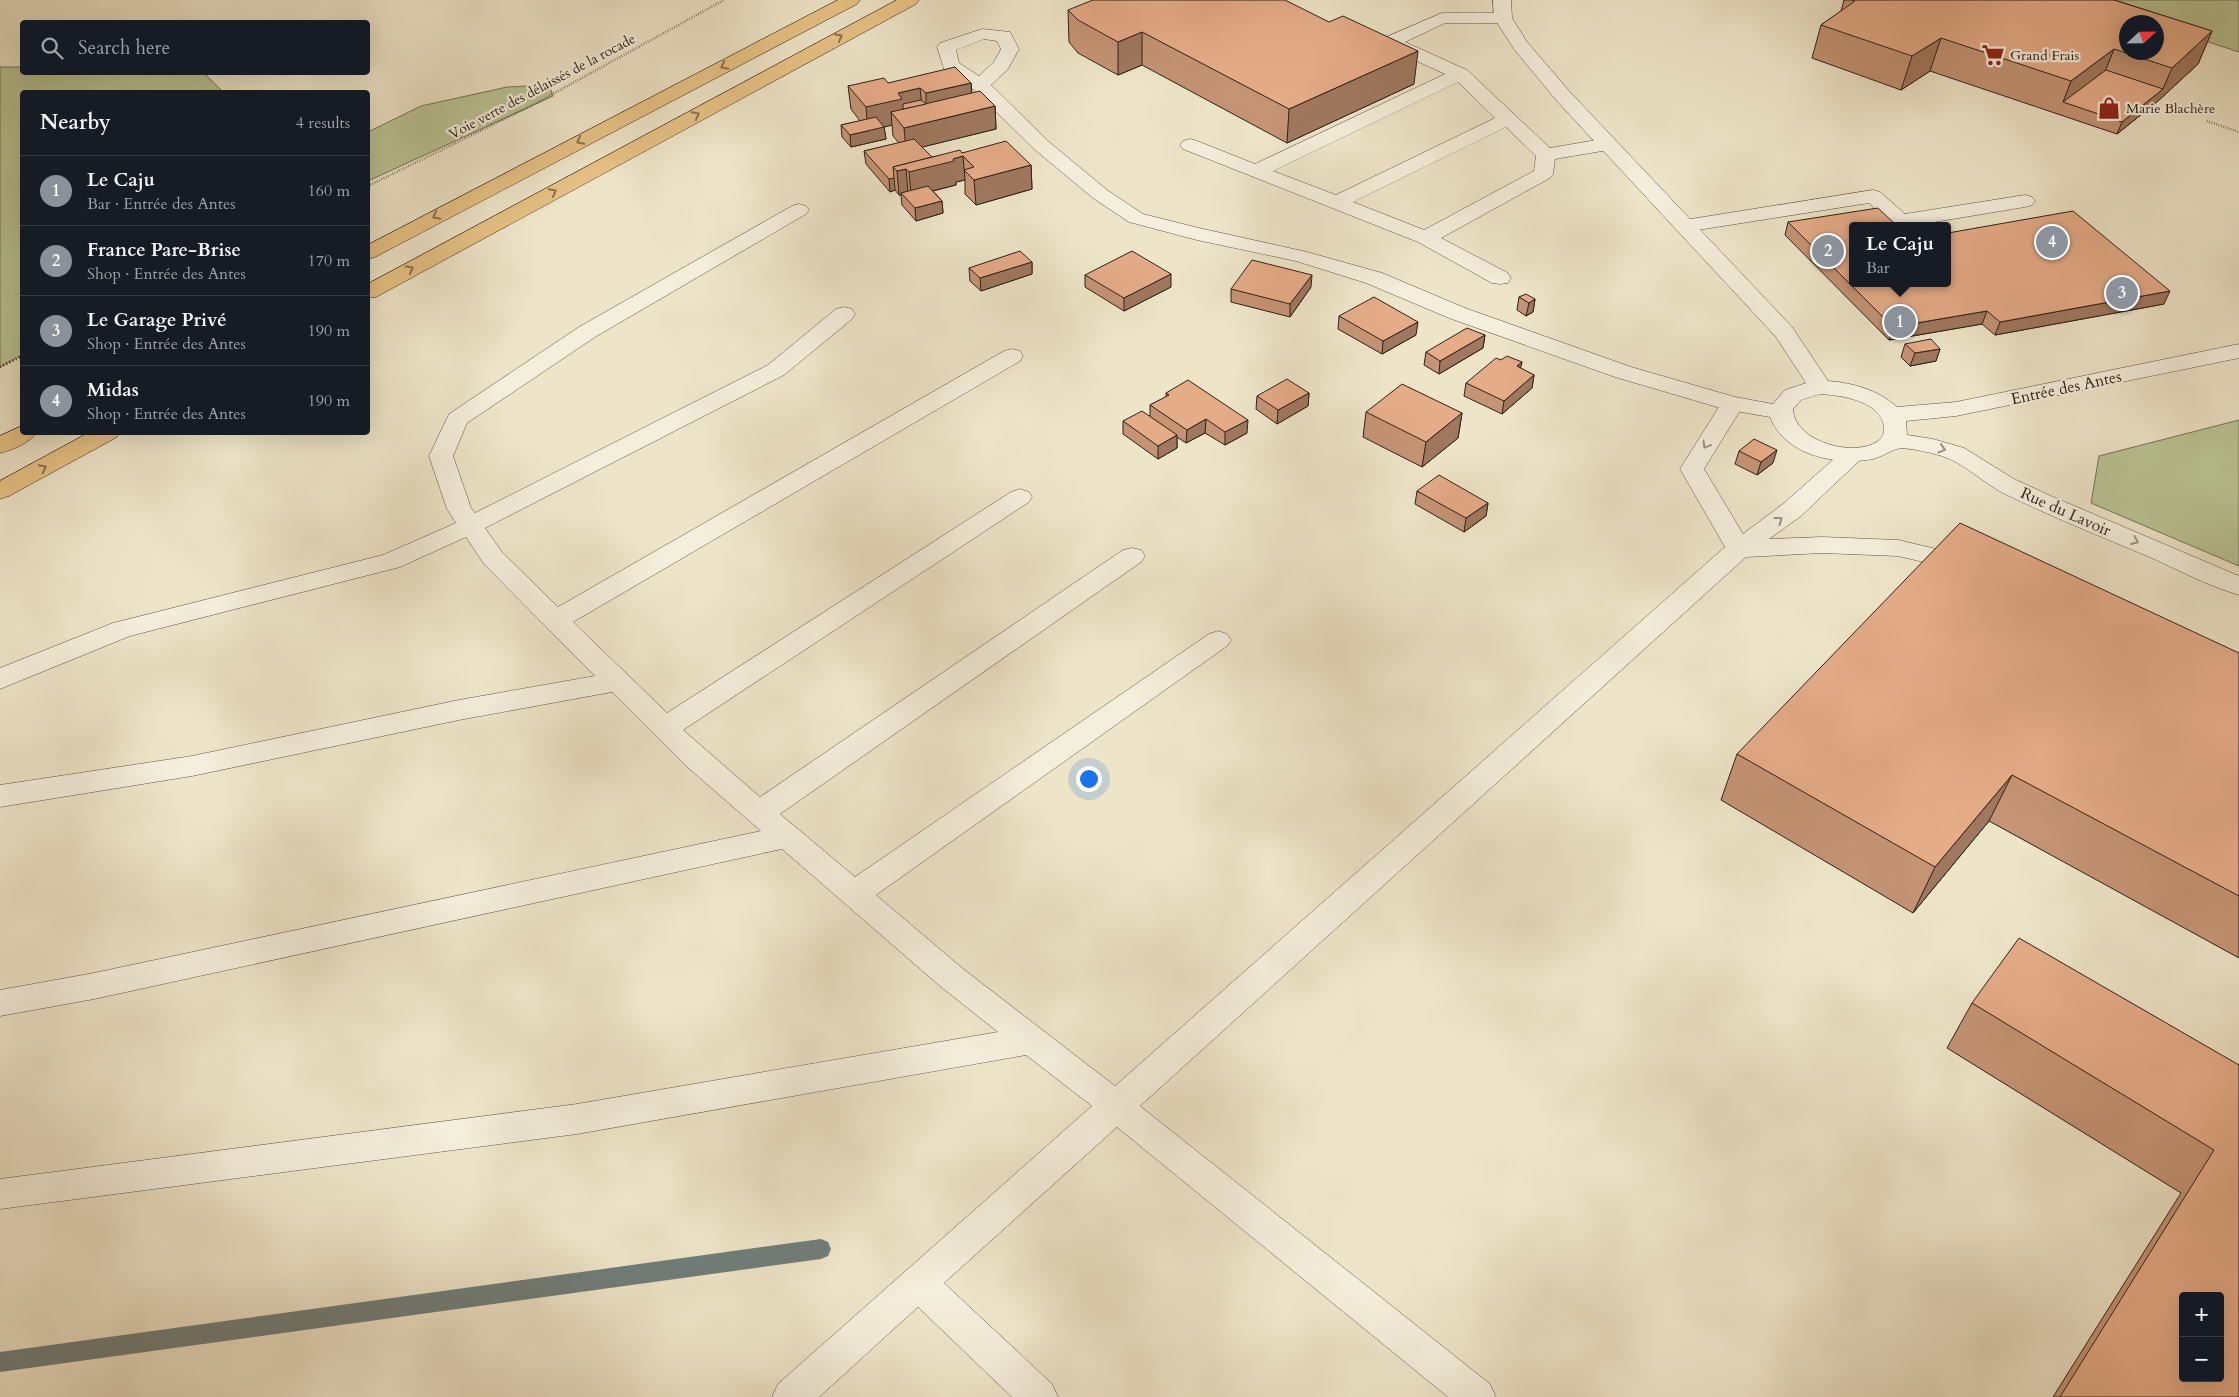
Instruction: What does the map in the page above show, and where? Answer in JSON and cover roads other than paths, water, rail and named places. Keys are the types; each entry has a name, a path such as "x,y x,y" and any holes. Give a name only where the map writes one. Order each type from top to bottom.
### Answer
{"highway":[{"path":"768,44 835,0"},
{"path":"370,252 852,0"},
{"path":"370,291 910,0"},
{"path":"878,16 929,0"},
{"path":"0,446 20,435"},
{"path":"0,491 103,435"}],"street":[{"path":"1546,154 1460,74 1390,42 1442,18 1503,9 1520,45 1563,96 1784,332 1811,370 1820,387"},
{"path":"1256,171 1460,74"},
{"path":"980,85 1040,145 1100,194 1136,218 1197,234 1300,256 1374,278 1457,312 1623,372 1732,404 1781,412"},
{"path":"1336,203 1508,119"},
{"path":"1546,154 1608,144"},
{"path":"1190,145 1425,238 1500,278"},
{"path":"1425,238 1543,174 1546,154"},
{"path":"1685,226 1873,196 1901,221 2026,201"},
{"path":"800,210 587,332 457,419 441,456 459,509 493,558 694,758 951,977 1116,1106 1477,1397"},
{"path":"0,679 122,630 391,561 470,526 776,370 844,314"},
{"name":"Entrée des Antes","path":"1892,415 1956,409 2239,352"},
{"path":"556,620 1012,356"},
{"path":"1820,387 1836,388 1869,397 1892,415 1897,432 1894,440 1885,448 1870,453 1852,455 1837,454 1808,444 1788,429 1781,412 1784,402 1794,394 1806,389 1820,387"},
{"path":"1732,404 1692,469 1740,549"},
{"name":"Rue du Lavoir","path":"1894,440 1932,446 1956,453 2005,484 2042,502 2239,586"},
{"path":"791,1397 1740,549 1792,510 1852,455"},
{"path":"665,728 1020,497"},
{"path":"1740,549 1822,545 1898,548 1966,564 1984,572"},
{"path":"759,813 1132,556"},
{"path":"854,894 1218,640"},
{"path":"0,796 192,766 459,710 618,682"},
{"path":"0,1003 94,986 787,836"},
{"path":"0,1194 578,1119 1032,1040"},
{"path":"918,1283 1040,1397"}],"waterway":[{"path":"0,1362 821,1249"}],"place":[{"name":"Grand Frais","path":"1993,55"},
{"name":"Marie Blachère","path":"2109,108"},
{"name":"Midas","path":"2052,242"},
{"name":"France Pare-Brise","path":"1828,251"},
{"name":"Le Garage Privé","path":"2122,293"},
{"name":"Le Caju","path":"1900,322"}]}
